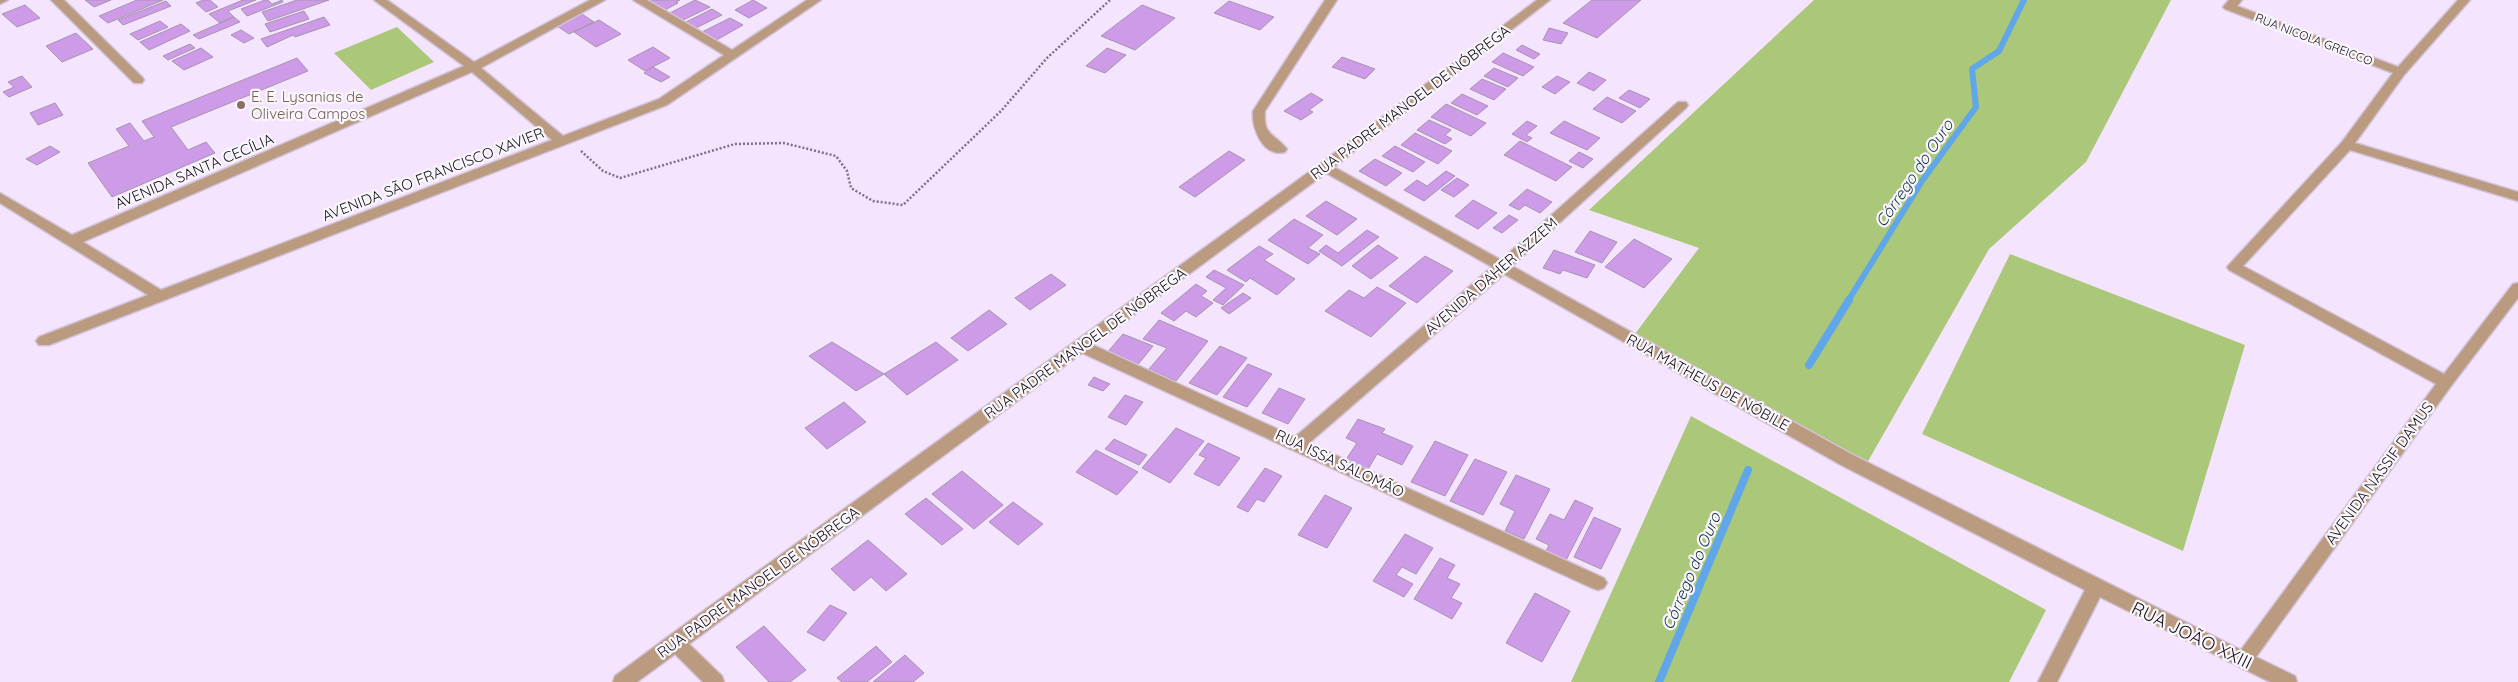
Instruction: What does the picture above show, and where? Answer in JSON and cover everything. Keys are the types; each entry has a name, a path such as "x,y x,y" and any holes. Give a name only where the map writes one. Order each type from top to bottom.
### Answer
{"street":[{"path":"57,0 138,80"},
{"path":"380,0 473,68 562,142"},
{"name":"AVENIDA SANTA CECÍLIA","path":"72,241 473,68 599,0"},
{"path":"639,0 732,55"},
{"name":"AVENIDA SÃO FRANCISCO XAVIER","path":"44,341 663,102 815,0"},
{"name":"RUA PADRE MANOEL DE NÓBREGA","path":"622,682 1325,167 1544,0"},
{"path":"2446,382 2234,267 2347,145 2400,72 2464,0"},
{"path":"1280,149 1264,139 1260,132 1258,125 1259,111 1326,1"},
{"name":"RUA NICOLA GREICCO","path":"2232,4 2400,72"},
{"name":"AVENIDA DAHER AZZEM","path":"1298,444 1502,267 1682,105"},
{"path":"2347,145 2518,197"},
{"name":"RUA MATHEUS DE NÓBILE","path":"1325,167 1847,460 2096,587"},
{"path":"0,197 160,296"},
{"name":"AVENIDA NASSIF DAMUS","path":"2243,661 2446,382 2518,288"},
{"name":"RUA ISSA SALOMÃO","path":"1082,346 1598,583"},
{"path":"2047,682 2096,587"},
{"name":"RUA JOÃO XXIII","path":"2096,587 2288,682"},
{"path":"675,642 715,682"}],"path":[{"path":"562,142 581,151 603,171 620,178 734,144 784,143 836,156 847,171 851,188 873,201 903,205 1001,111 1047,58 1110,0"}],"green space":[{"path":"1814,0 2171,0 2086,162 1989,249 1867,463 1635,334 1699,248 1589,210"},
{"path":"397,27 434,62 371,90 334,53"},
{"path":"2010,254 2245,345 2183,551 1922,434"},
{"path":"1691,416 2046,610 2009,682 1571,682"}],"building":[{"path":"85,0 111,0 94,7"},
{"path":"137,0 163,0 108,23 99,16"},
{"path":"210,0 218,7 206,12 196,3"},
{"path":"243,0 256,0 228,11 234,17 220,23 209,14"},
{"path":"265,0 272,4 282,0 283,2 247,16 241,9"},
{"path":"297,0 329,0 268,21 262,12"},
{"path":"648,0 680,0 665,10"},
{"path":"695,0 710,7 681,21 668,14"},
{"path":"753,0 767,8 749,18 735,10"},
{"path":"1592,0 1641,0 1597,38 1563,23"},
{"path":"166,1 171,6 123,25 118,20"},
{"path":"1229,1 1274,17 1260,30 1214,13"},
{"path":"25,5 40,18 17,27 2,14"},
{"path":"1142,5 1175,18 1135,50 1101,36"},
{"path":"712,9 722,15 694,29 684,23"},
{"path":"304,11 309,19 270,32 265,24"},
{"path":"582,14 594,22 569,34 557,26"},
{"path":"234,17 240,22 199,39 193,35"},
{"path":"324,17 330,25 295,37 293,35 267,47 261,39"},
{"path":"730,18 743,25 713,42 700,33"},
{"path":"599,20 621,34 596,47 574,32"},
{"path":"160,21 168,27 138,40 130,34"},
{"path":"181,24 190,31 149,50 140,42"},
{"path":"1549,28 1568,33 1561,44 1543,40"},
{"path":"241,30 254,38 244,43 231,35"},
{"path":"76,33 93,49 62,62 46,46"},
{"path":"190,44 195,48 168,60 163,56"},
{"path":"1522,45 1540,54 1534,59 1516,50"},
{"path":"653,47 670,58 645,71 628,60"},
{"path":"201,48 213,57 184,70 172,61"},
{"path":"1107,48 1126,55 1105,73 1086,66"},
{"path":"1503,53 1534,67 1523,76 1492,62"},
{"path":"1342,57 1375,69 1365,79 1332,67"},
{"path":"297,58 308,71 171,127 188,150 206,142 215,153 112,197 88,163 129,146 116,129 130,123 144,141 154,137 142,121"},
{"path":"653,67 670,77 661,82 644,73"},
{"path":"1494,68 1518,78 1508,87 1484,76"},
{"path":"1589,72 1606,80 1594,91 1577,83"},
{"path":"22,76 32,87 9,97 3,92 14,87 8,82"},
{"path":"1557,76 1570,82 1555,94 1542,87"},
{"path":"1482,79 1506,89 1494,100 1470,89"},
{"path":"1629,90 1650,99 1640,108 1619,98"},
{"path":"1311,93 1323,100 1309,110 1313,112 1301,120 1284,111"},
{"path":"1462,94 1488,106 1477,115 1451,103"},
{"path":"1607,97 1636,111 1622,123 1593,109"},
{"path":"55,103 63,115 38,125 30,113"},
{"path":"1446,104 1486,123 1471,136 1431,117"},
{"path":"1429,120 1451,130 1445,135 1452,139 1445,144 1417,130"},
{"path":"1527,121 1537,126 1526,135 1532,138 1527,142 1512,134"},
{"path":"1564,121 1600,138 1587,150 1550,133"},
{"path":"1415,133 1452,151 1438,164 1401,145"},
{"path":"1520,141 1572,167 1556,181 1504,155"},
{"path":"50,146 60,152 37,165 26,159"},
{"path":"1395,146 1425,162 1413,172 1382,156"},
{"path":"1229,151 1245,160 1195,197 1179,187"},
{"path":"1579,152 1593,159 1583,168 1569,161"},
{"path":"1375,159 1402,173 1386,186 1359,171"},
{"path":"1446,171 1455,176 1424,201 1404,190 1417,180 1427,186"},
{"path":"1457,178 1469,185 1454,197 1441,190"},
{"path":"1527,189 1552,202 1540,213 1525,205 1519,210 1509,205"},
{"path":"1473,200 1497,213 1478,229 1455,216"},
{"path":"1326,201 1357,219 1337,235 1306,216"},
{"path":"1509,215 1518,220 1502,233 1493,228"},
{"path":"1294,219 1323,235 1308,248 1320,254 1308,264 1268,240"},
{"path":"1367,230 1379,237 1342,266 1319,251 1326,245 1338,253"},
{"path":"1590,231 1617,242 1602,263 1575,252"},
{"path":"1634,239 1672,259 1644,288 1605,267"},
{"path":"1378,245 1398,258 1371,279 1352,266"},
{"path":"1259,246 1273,254 1264,260 1295,279 1277,295 1250,278 1246,282 1227,270"},
{"path":"1554,250 1595,265 1587,278 1563,270 1560,274 1543,268"},
{"path":"1425,256 1453,271 1417,303 1389,286"},
{"path":"1214,270 1244,285 1223,305 1213,300 1226,288 1206,277"},
{"path":"1051,274 1066,285 1030,310 1015,298"},
{"path":"1196,284 1207,291 1201,296 1213,303 1196,317 1186,311 1174,321 1161,313"},
{"path":"1377,287 1406,303 1371,337 1325,311 1349,290 1364,298"},
{"path":"1243,293 1251,298 1229,314 1221,308"},
{"path":"989,310 1007,324 968,351 951,338"},
{"path":"1159,320 1208,341 1176,381 1149,369 1167,348 1143,339"},
{"path":"1123,334 1153,346 1136,367 1106,354"},
{"path":"832,342 884,374 856,391 809,356"},
{"path":"936,342 958,360 907,395 884,374"},
{"path":"1220,346 1247,358 1217,395 1189,383"},
{"path":"1248,364 1272,374 1247,407 1223,397"},
{"path":"1094,377 1110,384 1103,391 1088,385"},
{"path":"1279,388 1305,399 1288,424 1262,413"},
{"path":"1125,395 1143,402 1126,425 1108,417"},
{"path":"844,402 866,422 827,449 805,428"},
{"path":"1358,419 1385,429 1382,433 1413,446 1402,465 1377,454 1367,471 1345,461 1357,443 1346,438"},
{"path":"1176,428 1204,441 1170,483 1142,468"},
{"path":"1114,439 1147,455 1139,465 1105,449"},
{"path":"1435,441 1468,455 1445,496 1411,482"},
{"path":"1208,443 1240,458 1219,486 1194,474 1206,458 1199,455"},
{"path":"1096,450 1138,472 1117,495 1076,472"},
{"path":"1475,459 1507,472 1483,515 1450,501"},
{"path":"1265,468 1282,476 1264,502 1257,499 1248,512 1237,507"},
{"path":"962,471 1003,505 974,529 932,494"},
{"path":"1516,475 1550,489 1524,539 1505,531 1515,511 1500,504"},
{"path":"1325,495 1352,508 1327,548 1298,535"},
{"path":"926,498 963,529 942,545 905,514"},
{"path":"1575,500 1593,508 1563,566 1543,557 1549,545 1536,539 1550,514 1564,520"},
{"path":"1013,502 1043,524 1018,545 989,522"},
{"path":"1594,517 1621,529 1601,569 1574,557"},
{"path":"1405,534 1433,548 1416,574 1402,567 1396,575 1413,584 1404,597 1373,581"},
{"path":"868,540 907,574 886,591 871,577 854,591 831,569"},
{"path":"1440,558 1455,565 1447,578 1460,584 1451,598 1462,603 1452,619 1414,599"},
{"path":"1535,593 1570,611 1542,662 1506,643"},
{"path":"830,605 847,613 824,641 807,632"},
{"path":"764,626 806,670 790,682 769,682 736,647"},
{"path":"876,646 892,662 867,682 842,682 837,678"},
{"path":"905,655 924,673 913,682 873,682"}],"waterway":[{"name":"Córrego do Ouro","path":"1848,301 1922,181 1976,107 1972,69 1999,51 2024,0"},
{"name":"Córrego do Ouro","path":"1809,365 1849,300"},
{"name":"Córrego do Ouro","path":"1659,682 1748,470"}],"place":[{"name":"E. E. Lysanias de Oliveira Campos","path":"241,105"}]}
